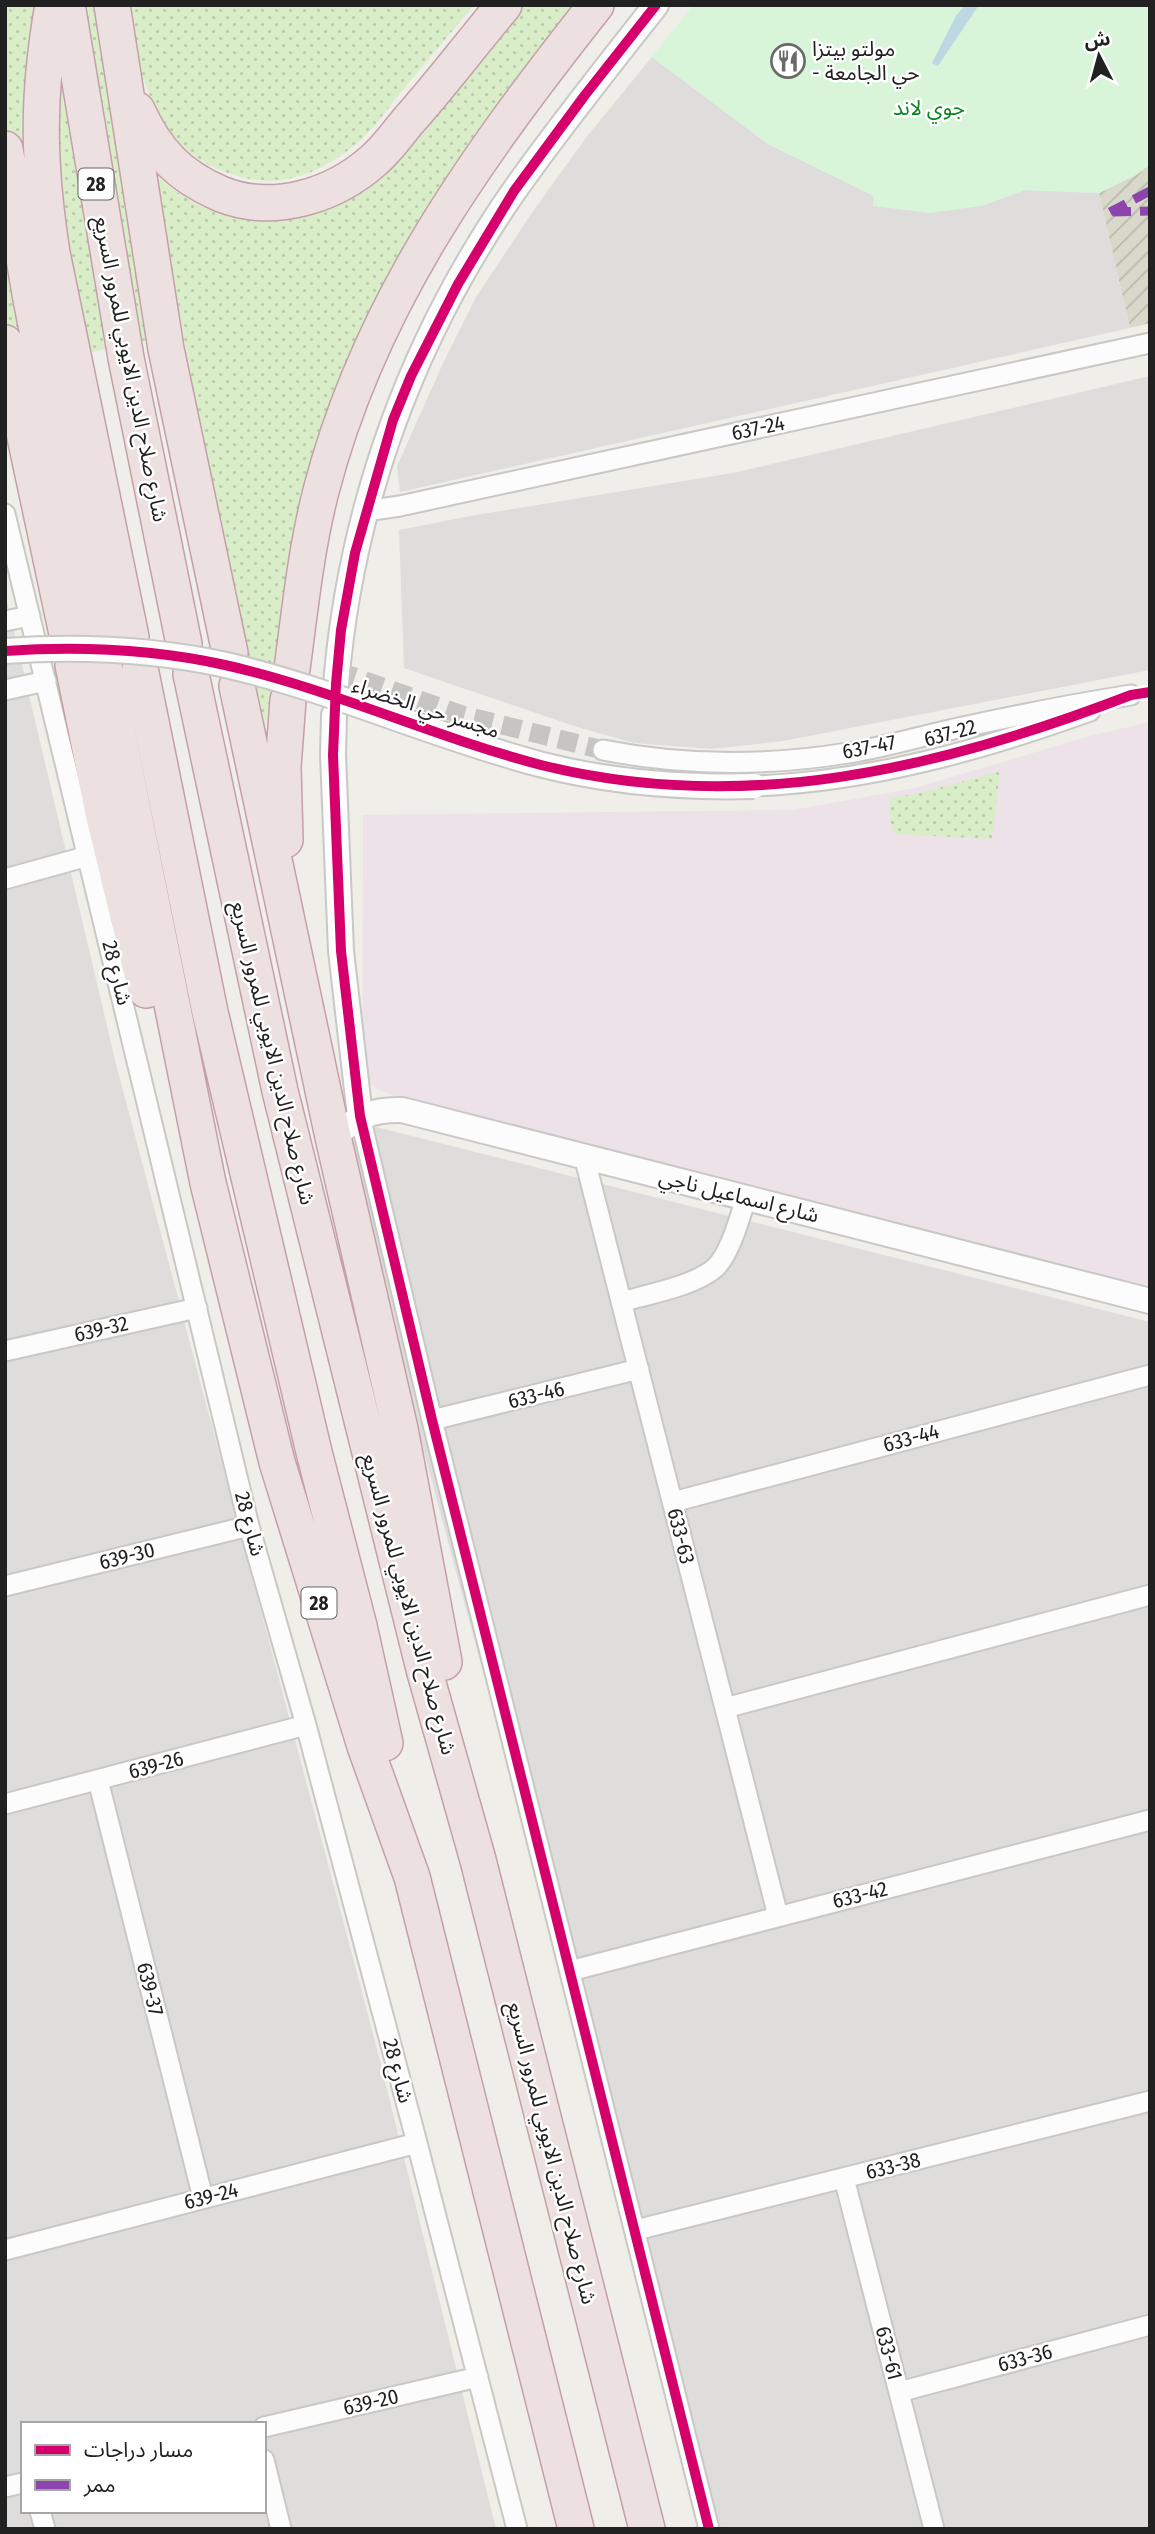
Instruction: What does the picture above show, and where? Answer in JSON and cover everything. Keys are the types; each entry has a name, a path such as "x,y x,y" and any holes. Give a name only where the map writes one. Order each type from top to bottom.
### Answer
{"highway":[{"path":"112,5 166,349 332,1137 402,1442 478,1860"},
{"path":"118,47 132,97 145,129 172,164 214,191 245,201 301,199 350,179 376,160 504,5"},
{"path":"292,948 283,767 290,685 308,556 321,492 350,402 384,319 433,229 544,70 596,5"},
{"path":"61,7 43,72 40,160 52,253 62,371"},
{"name":"شارع صلاح الدين الايوبي للمرور السريع","path":"61,7 126,358 187,659 283,1104 421,1655 478,1860 647,2529"},
{"name":"28","path":"5,149 31,299 62,371 136,653 210,1012 314,1452 359,1626 412,1877 576,2529"},
{"path":"5,343 77,656"},
{"name":"28","path":"62,371 77,656 104,817 149,1001 208,1183 277,1462 365,1746 412,1877"}],"street":[{"path":"336,684 346,593 366,511 393,420 411,376 464,274 514,191 656,5"},
{"name":"637-24","path":"366,511 400,506 1150,343"},
{"name":"شارع 28","path":"5,514 30,615 77,656 88,856 249,1526 306,1725 517,2529"},
{"path":"5,621 30,615"},
{"name":"مجسر حي الخضراء","path":"5,651 116,649 201,660 280,680 463,741 555,768 631,781 754,786"},
{"path":"5,690 77,656"},
{"name":"637-22","path":"754,786 806,783 903,766 1046,726 1140,694"},
{"name":"637-47","path":"603,750 632,756 753,763 835,754 1072,705 1140,694"},
{"path":"334,715 333,755 341,951 360,1116 432,1420 709,2529"},
{"path":"5,879 88,856"},
{"name":"شارع اسماعيل ناجي","path":"332,1137 360,1116 383,1109 402,1110 1150,1301"},
{"name":"633-63","path":"584,1156 778,1916"},
{"path":"621,1302 698,1279 716,1266 735,1233 746,1198"},
{"name":"639-32","path":"5,1351 197,1308"},
{"name":"633-46","path":"432,1420 639,1369"},
{"name":"633-44","path":"673,1502 1150,1375"},
{"name":"639-30","path":"5,1586 249,1526"},
{"path":"725,1708 1150,1594"},
{"name":"639-26","path":"5,1804 306,1725"},
{"name":"639-37","path":"98,1780 203,2199"},
{"name":"633-42","path":"570,1971 1150,1820"},
{"name":"633-38","path":"636,2230 1150,2101"},
{"name":"639-24","path":"5,2250 417,2143"},
{"name":"633-61","path":"844,2178 934,2529"},
{"name":"633-36","path":"899,2392 1150,2325"},
{"name":"639-20","path":"266,2427 478,2377"},
{"path":"266,2468 281,2529"}],"shaded area":[{"path":"652,57 768,144 874,196 873,206 981,206 1025,190 1099,193 1130,328 400,492 397,466 476,297 588,135"},
{"path":"1150,165 1150,323 1130,328 1099,193"},
{"path":"1150,376 1150,670 783,741 712,749 634,743 577,727 404,668 399,530 733,473"},
{"path":"5,593 116,1064 376,2045 496,2529 5,2529"},
{"path":"1150,722 1150,1292 407,1101 375,1088 362,1075 363,815 793,810 915,788 1090,736"},
{"path":"376,1127 1150,1322 1150,2529 712,2529 343,1149"}],"green space":[{"path":"5,5 474,5 364,137 326,165 311,172 278,180 243,178 206,163 191,153 178,141 158,112 137,60 179,333 5,371"},
{"path":"521,5 580,5 437,197 296,538 261,753 153,172 175,191 198,205 246,220 270,221 296,217 348,199"},
{"name":"جوي لاند","path":"693,5 1150,5 1150,165 1099,193 1025,190 981,206 930,213 873,206 874,196 768,144 652,57"},
{"path":"1000,771 992,839 895,834 889,818 890,798 920,793"}],"water":[{"path":"965,5 979,5 938,66 932,63 956,16"}],"tunnel":[{"path":"337,671 462,715 603,750"}],"marked path":[{"path":"1110,212 1150,191"},
{"path":"1113,212 1150,211"}],"cycle path":[{"path":"656,5 514,191 458,284 411,376 393,420 355,553 341,630 333,755 341,951 360,1116 432,1420 709,2529"},
{"path":"5,651 115,650 170,655 225,665 304,687 541,765 617,780 692,786 767,785 840,777 914,763 987,744 1131,695 1150,692"}],"place":[{"name":"مولتو بيتزا - حي الجامعة","path":"788,61"}]}
